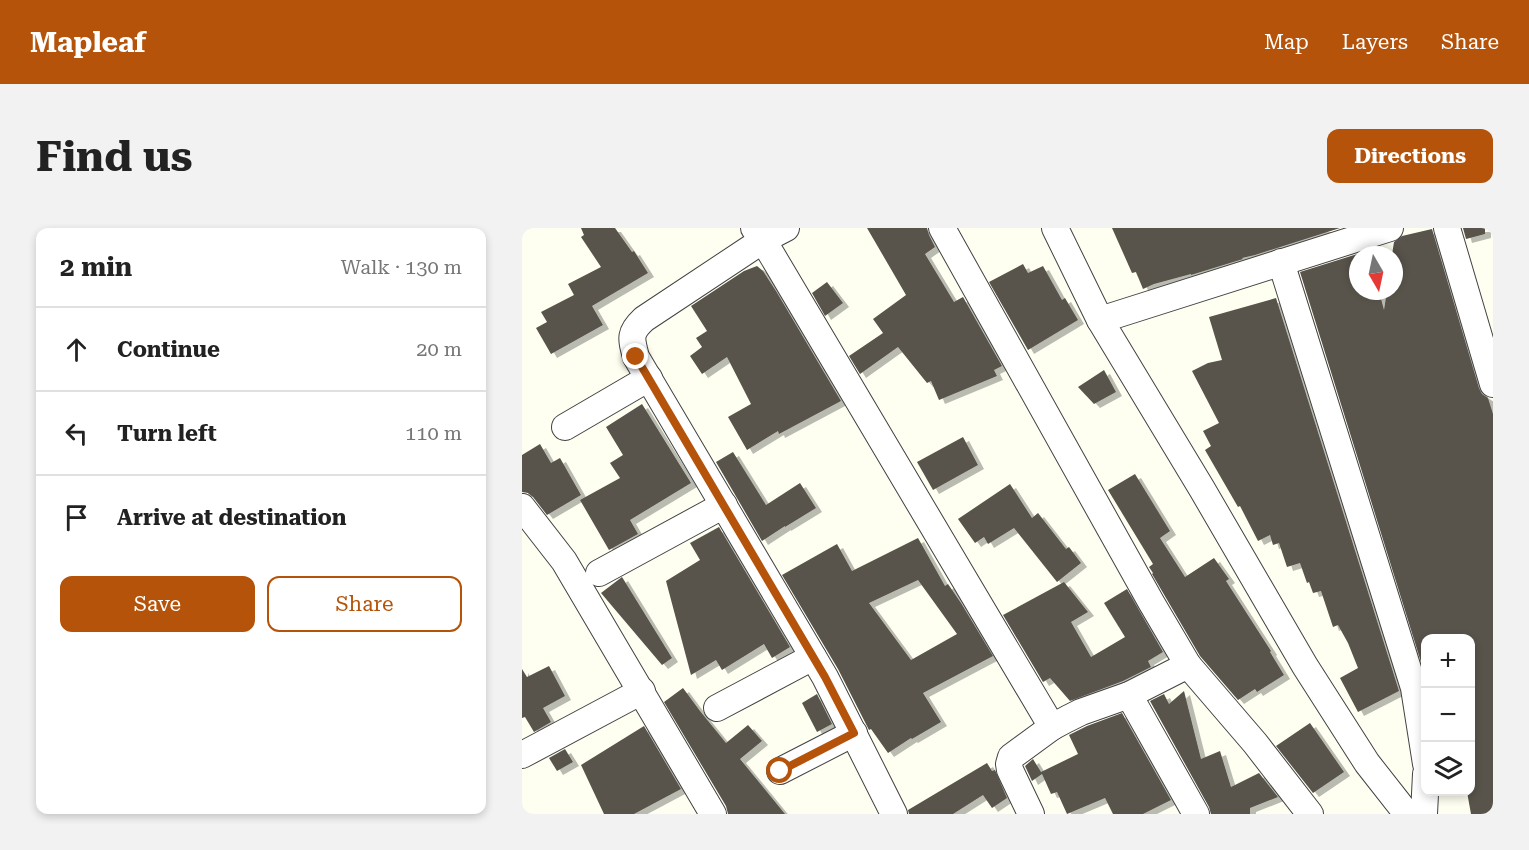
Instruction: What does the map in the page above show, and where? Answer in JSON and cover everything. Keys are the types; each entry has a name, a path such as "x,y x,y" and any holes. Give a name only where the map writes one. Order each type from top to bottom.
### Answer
{"street":[{"path":"786,228 758,234 644,319 633,332 632,342 636,357 825,677 894,814"},
{"path":"942,228 1188,665 1255,743 1310,814"},
{"path":"1055,228 1100,320 1305,666 1367,763 1407,814"},
{"path":"1100,320 1390,228"},
{"path":"1447,228 1493,384"},
{"path":"758,234 1052,727"},
{"path":"1281,262 1414,688 1422,742"},
{"path":"565,427 649,378"},
{"path":"599,573 724,505"},
{"path":"522,507 564,561 713,814"},
{"path":"717,708 813,657"},
{"path":"1031,814 1010,770 1011,757 1052,727 1081,712 1129,696 1188,665"},
{"path":"522,755 642,691"},
{"path":"1129,696 1196,814"},
{"path":"780,771 854,733"},
{"path":"1424,796 1424,814"}],"building":[{"path":"581,228 615,228 648,273 592,306 603,325 551,354 536,328 547,322 541,312 574,295 568,284 601,267 581,237 584,235"},
{"path":"867,228 927,228 935,247 925,254 954,302 963,297 1002,366 994,370 997,376 939,400 931,381 927,383 898,347 860,374 849,356 883,333 873,319 906,295"},
{"path":"1112,228 1340,228 1143,289 1136,272 1132,273"},
{"path":"1463,228 1485,228 1485,234 1466,239"},
{"path":"1432,229 1479,388 1488,398 1493,414 1493,814 1471,814 1468,796 1475,796 1475,634 1421,634 1421,662 1300,272 1349,257 1349,300 1381,300 1384,310 1386,300 1403,300 1403,246 1393,246 1394,242 1402,236"},
{"path":"1023,264 1028,273 1043,266 1062,300 1065,298 1078,320 1028,350 989,282"},
{"path":"757,266 776,291 841,401 779,434 778,431 747,450 728,417 751,404 727,357 702,374 690,356 702,347 696,338 707,331 691,306 744,271"},
{"path":"827,282 843,303 825,316 812,293"},
{"path":"1276,298 1399,691 1358,712 1340,678 1358,668 1338,625 1333,627 1321,591 1313,593 1300,563 1287,567 1279,543 1273,545 1270,535 1258,541 1240,506 1238,507 1205,450 1211,446 1203,431 1219,423 1192,371 1208,363 1222,360 1209,317"},
{"path":"1104,370 1116,392 1094,404 1078,387"},
{"path":"642,404 691,483 630,520 638,534 609,550 580,500 620,478 610,463 623,455 606,427"},
{"path":"963,437 978,465 933,490 917,462"},
{"path":"540,444 551,463 560,458 581,495 547,515 533,497 522,492 522,455"},
{"path":"733,452 766,505 800,483 816,508 762,541 716,462"},
{"path":"1135,474 1170,531 1160,538 1185,577 1214,558 1229,579 1226,581 1284,675 1257,692 1255,689 1238,700 1200,656 1152,574 1149,567 1153,564 1108,490"},
{"path":"1010,484 1032,518 1038,513 1066,549 1069,547 1081,563 1057,582 1014,528 988,544 984,537 975,543 958,519"},
{"path":"719,527 790,647 772,658 764,644 722,670 716,660 691,675 666,581 700,560 690,543"},
{"path":"918,538 945,586 948,584 993,656 923,693 941,722 888,753 871,729 869,730 838,669 782,575 837,544 852,571","holes":["918,580 957,634 911,660 869,603"]},
{"path":"622,577 672,658 662,665 601,593"},
{"path":"1064,582 1088,612 1071,622 1091,657 1125,637 1104,603 1127,589 1163,652 1148,661 1151,667 1123,681 1070,701 1050,678 1043,682 1003,615"},
{"path":"549,666 565,696 543,708 551,722 534,732 525,717 522,718 522,669 527,677"},
{"path":"683,688 726,743 748,725 762,741 740,759 785,814 728,814 726,806 664,702"},
{"path":"1184,691 1201,759 1220,751 1231,787 1259,773 1278,797 1250,808 1250,814 1211,814 1150,701 1164,694 1169,704"},
{"path":"817,694 832,724 817,732 802,703"},
{"path":"1122,713 1171,800 1143,814 1113,814 1105,798 1067,814 1057,792 1051,794 1042,774 1032,781 1025,766 1033,759 1041,772 1078,754 1069,735"},
{"path":"1310,723 1344,772 1313,793 1276,746"},
{"path":"644,726 681,789 634,814 604,814 581,765"},
{"path":"565,749 573,762 557,771 549,758"},
{"path":"987,763 992,771 995,770 1007,798 992,808 983,795 953,814 909,814 908,810"}],"route":[{"path":"636,357 825,677 854,733 780,771"}]}
